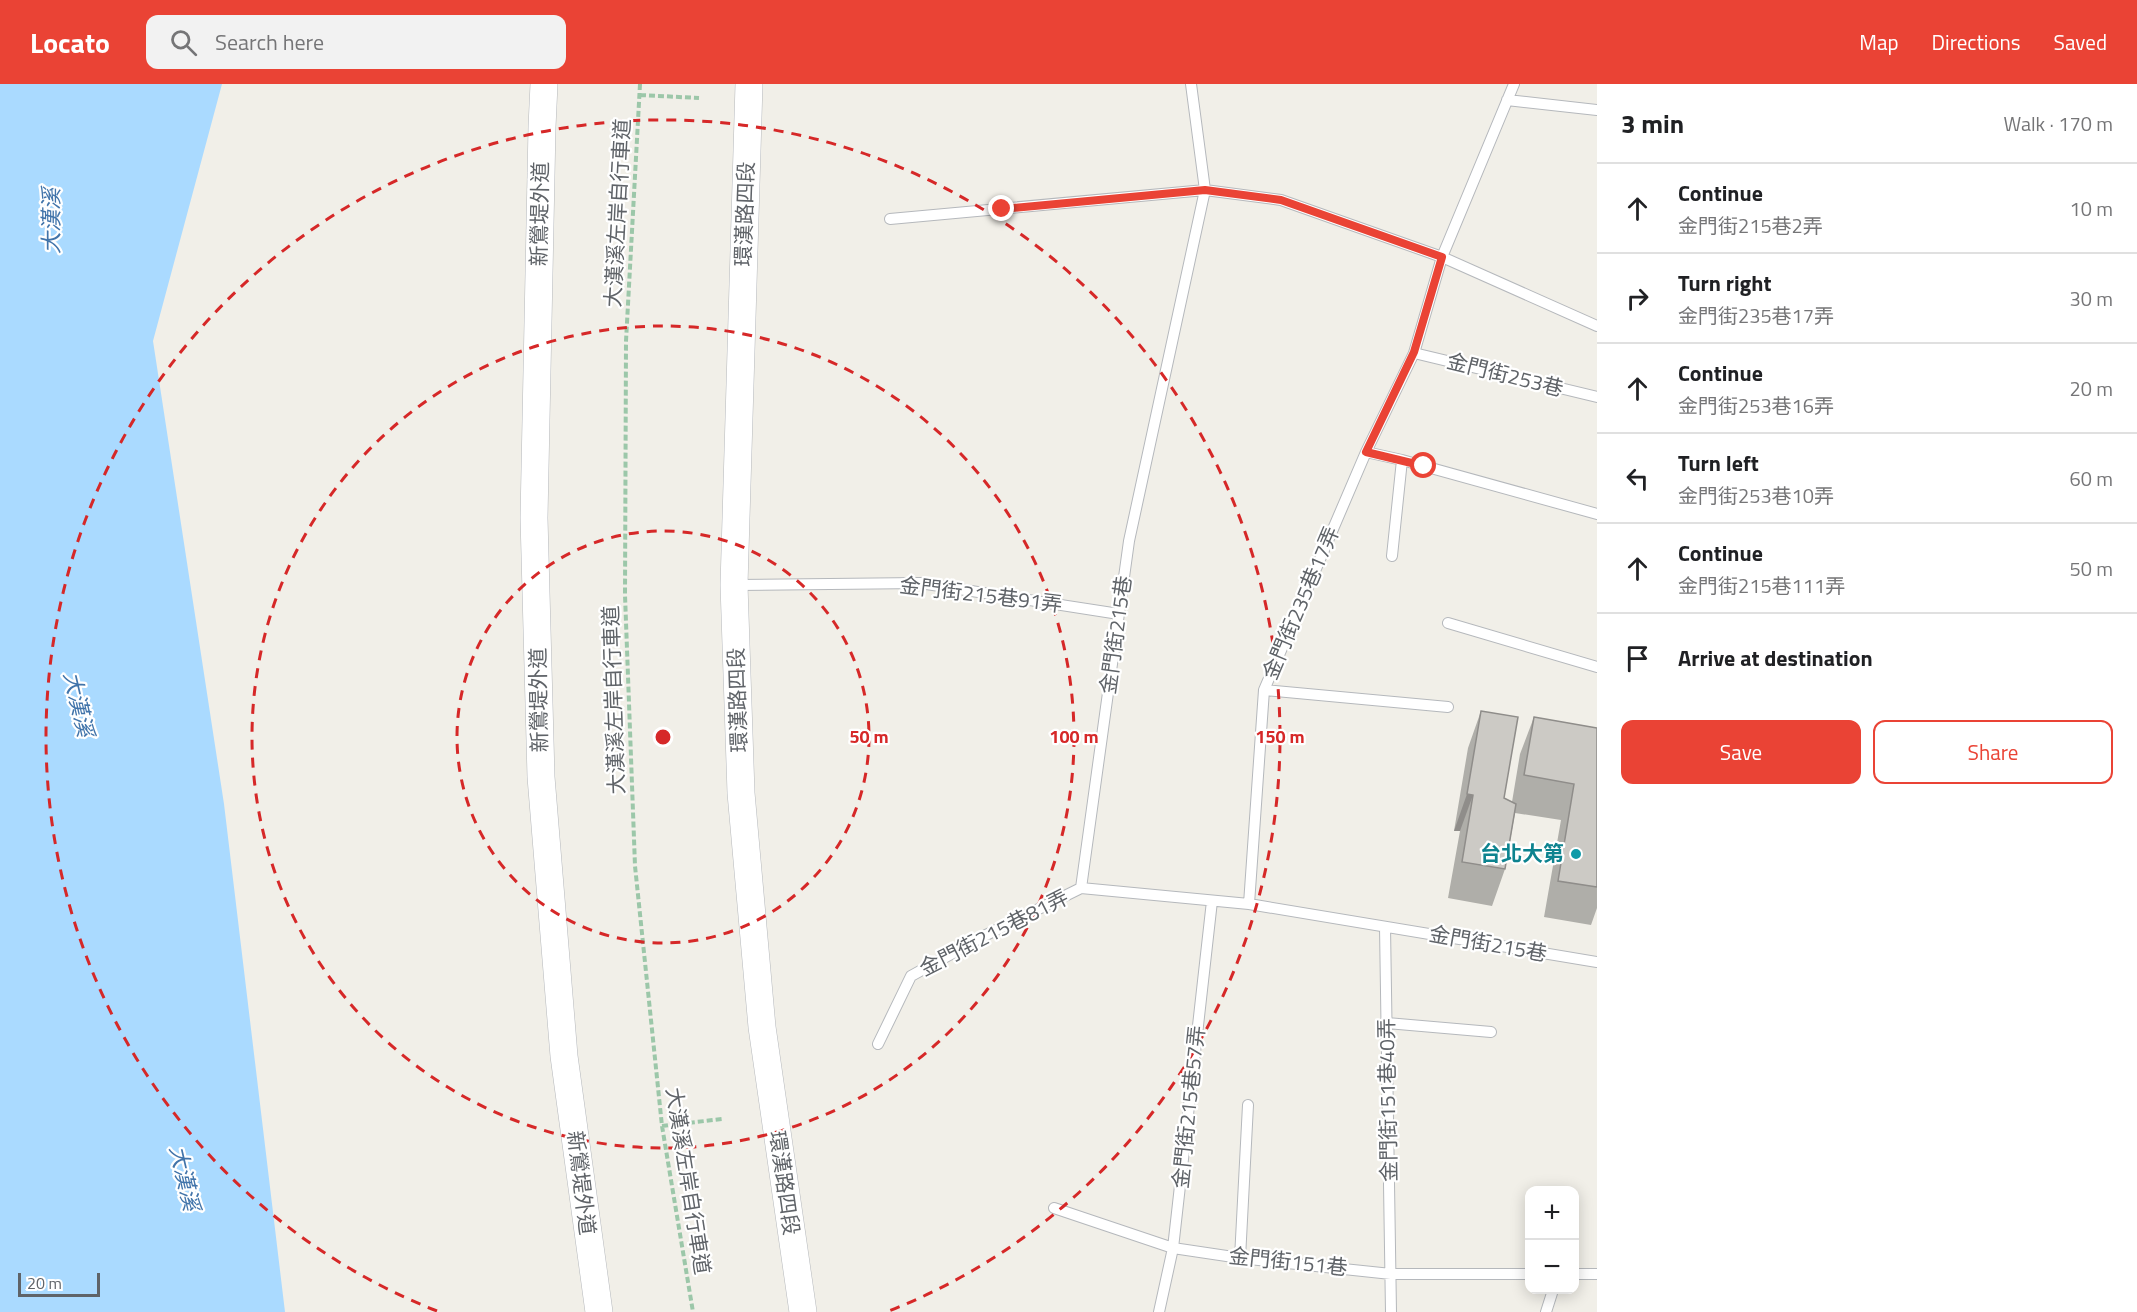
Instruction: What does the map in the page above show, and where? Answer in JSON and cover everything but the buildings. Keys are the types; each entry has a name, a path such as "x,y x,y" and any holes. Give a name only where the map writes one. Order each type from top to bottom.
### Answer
{"street":[{"name":"新鶯堤外道","path":"544,84 534,518 541,777 564,1056 599,1312"},
{"name":"環漢路四段","path":"749,84 734,585 741,794 762,1026 803,1312"}],"lane":[{"name":"金門街215巷","path":"1191,84 1205,190 1129,541 1081,888 1249,904 1597,962"},
{"name":"金門街235巷17弄","path":"1249,904 1264,690 1366,452 1414,352 1442,257 1514,84"},
{"path":"1507,100 1597,110"},
{"path":"890,219 1205,190 1281,200 1442,257 1597,326"},
{"name":"金門街253巷","path":"1414,352 1597,397"},
{"path":"1366,452 1597,514"},
{"path":"1392,556 1402,460"},
{"name":"金門街215巷91弄","path":"734,585 921,583 1119,614"},
{"path":"1448,623 1597,667"},
{"path":"1264,690 1448,707"},
{"name":"金門街215巷81弄","path":"878,1044 911,976 982,937 1081,888"},
{"name":"金門街215巷57弄","path":"1160,1312 1173,1248 1212,901"},
{"name":"金門街151巷40弄","path":"1385,927 1391,1312"},
{"path":"1387,1023 1491,1032"},
{"path":"1240,1258 1248,1106"},
{"name":"金門街151巷","path":"1054,1208 1173,1248 1240,1258 1391,1274 1525,1274"},
{"path":"1579,1274 1597,1274"},
{"path":"1546,1312 1552,1294"}],"path":[{"name":"大漢溪左岸自行車道","path":"640,84 626,341 625,595 635,866 662,1126 693,1312"},
{"path":"640,94 699,98"},
{"path":"662,1126 722,1119"}],"water":[{"name":"大漢溪","path":"0,84 222,84 153,341 224,804 285,1312 0,1312"}],"place":[{"name":"台北大第","path":"1576,854"}],"route":[{"path":"1002,209 1205,190 1281,200 1442,257 1414,352 1366,452 1424,466"}]}
